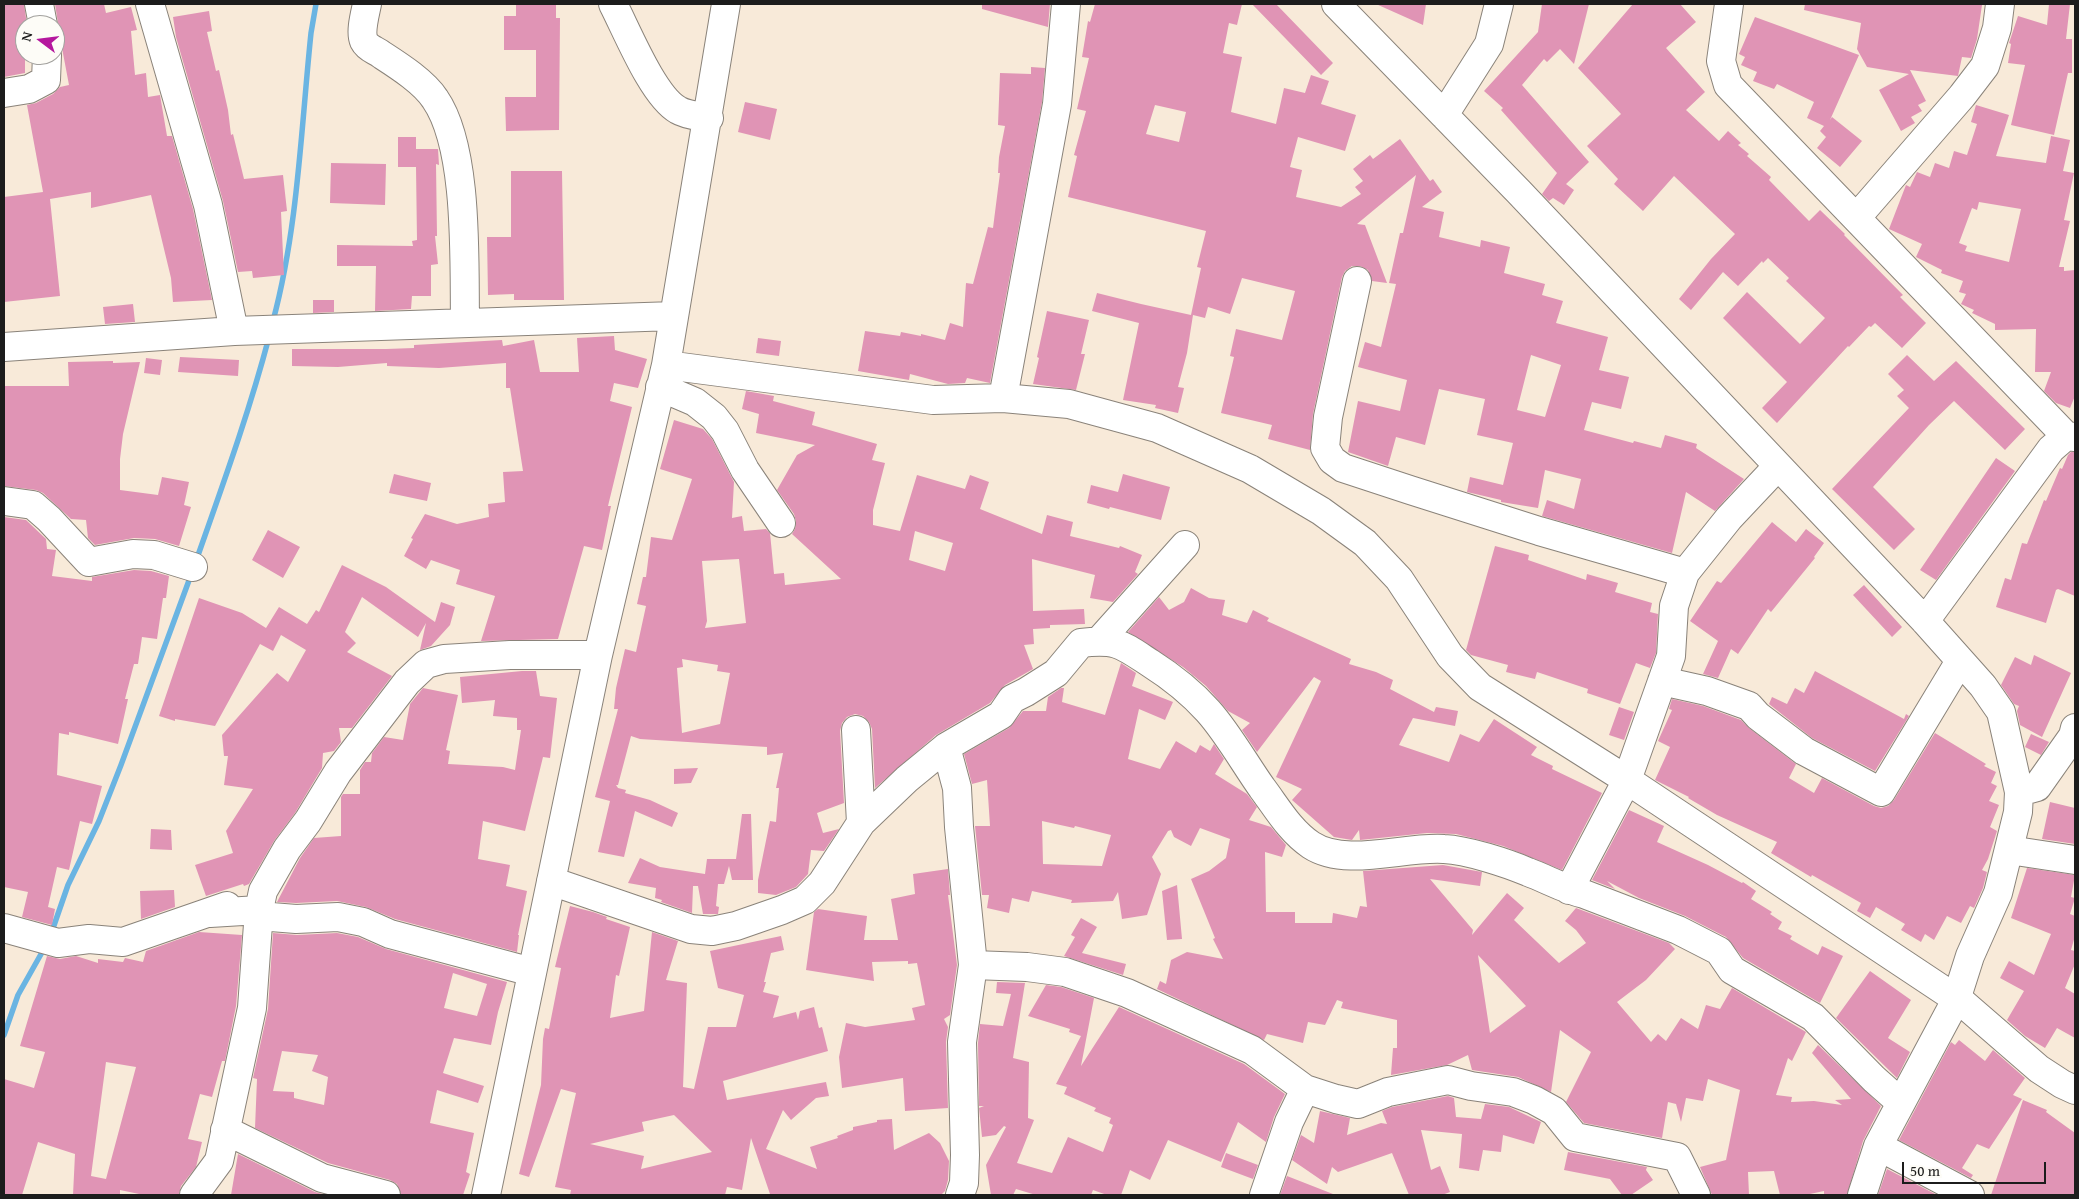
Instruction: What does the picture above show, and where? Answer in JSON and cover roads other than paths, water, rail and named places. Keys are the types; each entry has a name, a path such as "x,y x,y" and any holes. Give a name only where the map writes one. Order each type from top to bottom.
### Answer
{"street":[{"path":"150,4 208,205 260,331"},
{"path":"367,4 364,19 364,40 370,48 412,76 434,98 449,128 457,159 463,227 465,323"},
{"path":"613,4 663,97 679,111 709,118"},
{"path":"486,1195 598,655 663,376 709,118 726,4"},
{"path":"1004,398 1057,104 1066,4"},
{"path":"1336,4 1925,620 1983,686 2001,712 2019,792 2018,812 1998,893 1970,956 1956,1000 1878,1146 1862,1195"},
{"path":"1444,115 1489,44 1500,4"},
{"path":"1729,4 1721,61 1728,85 2070,437 2050,449 1925,620"},
{"path":"1857,218 1962,96 1985,66 1997,28 2000,4"},
{"path":"4,93 29,89 46,80 47,65"},
{"path":"1357,281 1328,417 1325,448 1332,460 1343,468 1539,531 1685,573"},
{"path":"4,347 260,331 674,316"},
{"path":"663,376 933,400 1004,398 1068,404 1157,428 1250,470 1321,511 1365,544 1398,580 1450,656 1480,687 1627,780 1964,1004 2039,1069 2075,1090"},
{"path":"663,376 714,417 725,431 745,470 781,523"},
{"path":"1569,890 1627,780 1671,656 1674,606 1685,573 1729,518 1778,466"},
{"path":"4,501 33,506 49,519 89,562 133,554 154,555 193,567"},
{"path":"1099,641 1184,545"},
{"path":"551,881 691,929 712,932 773,914 805,900 822,883 861,823 907,779 946,747 1001,715 1012,699 1056,673 1081,643 1099,641 1119,643 1190,691 1210,712 1292,829 1312,845 1332,854 1356,855 1420,848 1447,849 1527,871 1569,890 1678,930 1720,951 1732,970 1813,1016 1874,1079 1900,1102"},
{"path":"194,1195 219,1161 252,1008 261,900 287,849 308,821 338,772 407,682 426,664 444,659 510,655 598,655"},
{"path":"1662,681 1707,692 1749,706 1758,716 1804,751 1881,792 1960,661"},
{"path":"2019,792 2037,787 2073,736 2075,728"},
{"path":"856,730 861,823"},
{"path":"946,747 957,788 959,827 973,964 962,1042 965,1155 964,1183 960,1195"},
{"path":"2009,850 2075,860"},
{"path":"15,932 58,943 89,939 123,942 210,913 261,900"},
{"path":"261,900 272,917 296,919 338,917 363,922 390,934 532,972"},
{"path":"973,964 1027,967 1065,972 1127,993 1252,1050 1305,1088 1336,1099 1358,1104 1388,1092 1448,1080 1471,1086 1513,1092 1534,1100 1554,1111 1575,1137 1677,1157 1696,1195"},
{"path":"1264,1195 1289,1122 1305,1088"},
{"path":"225,1130 322,1178 386,1195"},
{"path":"1878,1146 1970,1195"}],"waterway":[{"path":"273,321 288,250 293,214 311,33 316,4"},
{"path":"196,561 244,422 269,337"},
{"path":"51,934 68,885 99,821 121,765 191,575"},
{"path":"4,1035 18,995 45,947"}]}
